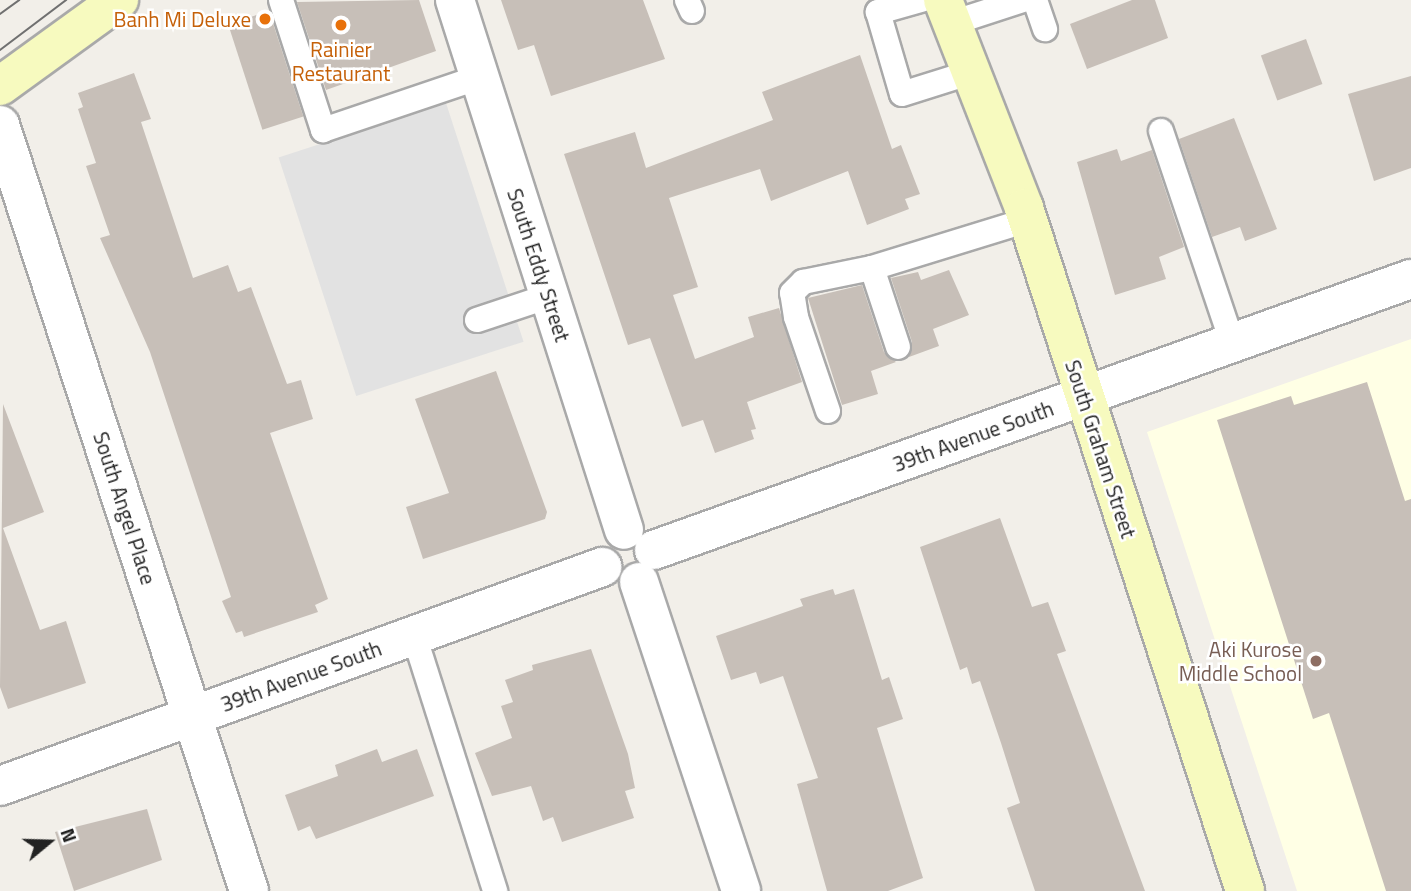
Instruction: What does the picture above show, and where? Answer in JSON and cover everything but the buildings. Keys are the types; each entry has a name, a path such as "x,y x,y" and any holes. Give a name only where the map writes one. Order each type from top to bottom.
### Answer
{"street":[{"path":"0,86 119,0"},
{"name":"South Eddy Street","path":"455,0 549,296 639,554 740,891"},
{"name":"South Graham Street","path":"941,5 972,72 1028,220 1083,397 1245,891"},
{"name":"South Angel Place","path":"0,125 248,891"},
{"name":"39th Avenue South","path":"0,786 602,567 615,582 639,554 1411,279"}],"lane":[{"path":"281,0 323,130 480,77"},
{"path":"972,72 902,94 878,12 1023,0"},
{"path":"1035,0 1045,29"},
{"path":"1161,131 1232,342"},
{"path":"828,411 792,293 803,282 872,268 1028,220"},
{"path":"872,268 898,347"},
{"path":"477,320 549,296"},
{"path":"414,635 495,891"}],"shaded area":[{"path":"446,103 524,342 356,396 279,157"},
{"name":"Aki Kurose Middle School","path":"1411,339 1411,891 1297,891 1147,432"}],"tram line":[{"path":"0,14 19,0"},
{"path":"0,50 66,0"}],"place":[{"name":"Banh Mi Deluxe","path":"265,19"},
{"name":"Rainier Restaurant","path":"341,25"},
{"name":"Aki Kurose Middle School","path":"1316,661"}]}
